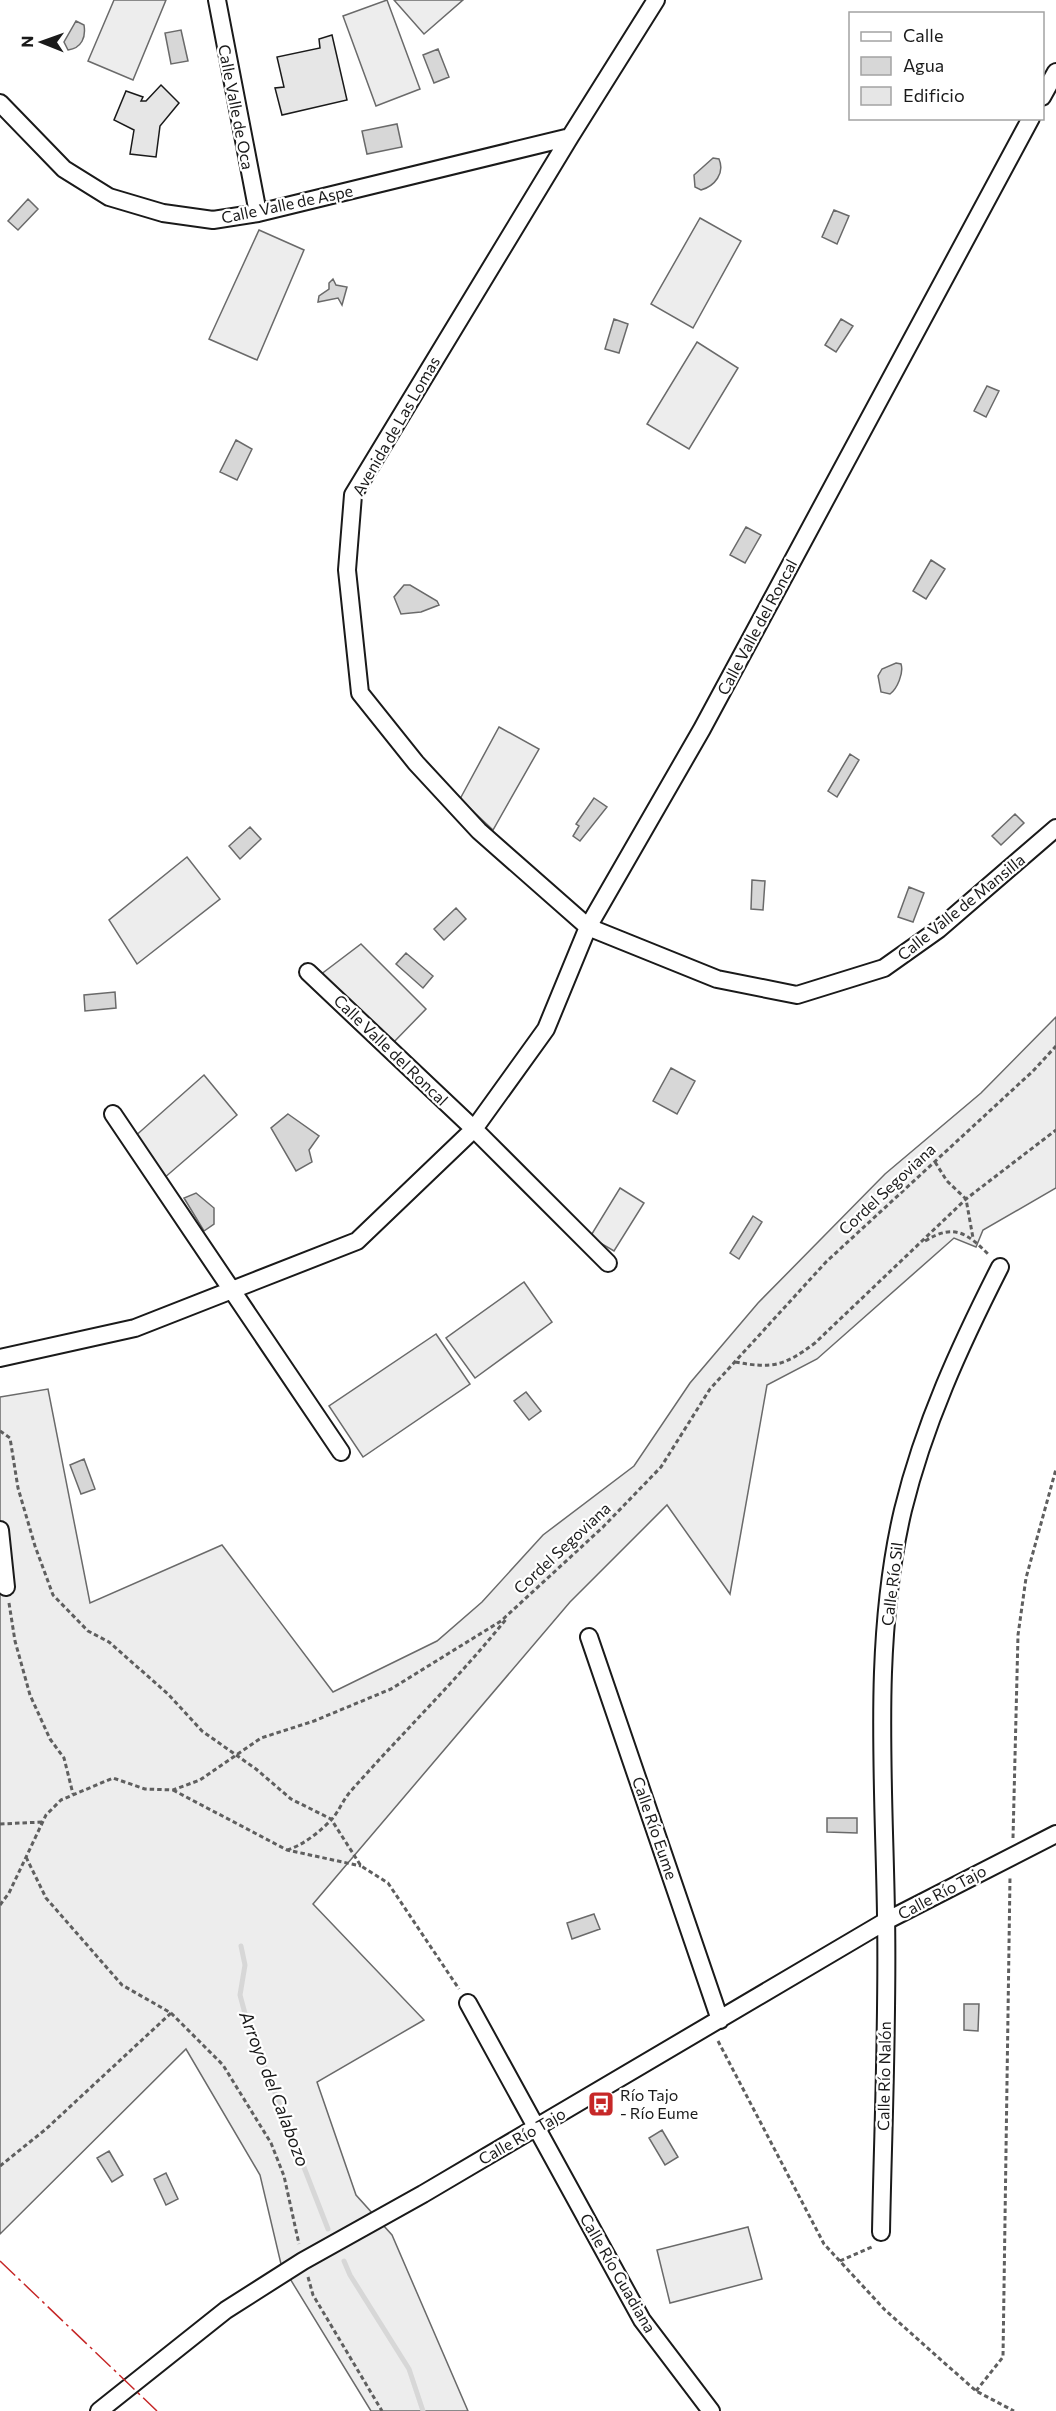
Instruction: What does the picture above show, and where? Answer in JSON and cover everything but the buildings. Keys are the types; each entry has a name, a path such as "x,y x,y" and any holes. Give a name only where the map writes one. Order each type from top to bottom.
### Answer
{"street":[{"name":"Calle Valle de Oca","path":"217,0 258,213"},
{"name":"Avenida de Las Lomas","path":"588,927 479,831 416,763 360,693 347,570 353,495 570,137 656,0"},
{"path":"1044,93 1056,72"},
{"name":"Calle Valle de Aspe","path":"0,103 64,169 109,197 163,213 213,220 258,213 570,137"},
{"name":"Calle Valle del Roncal","path":"0,1358 135,1328 233,1292 357,1241 474,1128 546,1029 588,927 702,729 1030,120"},
{"name":"Calle Valle de Mansilla","path":"588,927 717,979 797,995 884,968 939,929 1056,828"},
{"name":"Calle Valle del Roncal","path":"308,972 474,1128 608,1263"},
{"path":"113,1114 341,1452"},
{"name":"Calle Río Sil","path":"886,1921 883,1713 886,1629 893,1565 903,1512 924,1434 957,1353 1000,1267"},
{"path":"0,1530 6,1587"},
{"name":"Calle Río Eume","path":"589,1637 715,2023"},
{"name":"Calle Río Tajo","path":"99,2411 226,2310 303,2260 715,2023 886,1921 1056,1834"},
{"name":"Calle Río Nalón","path":"881,2232 886,1921"},
{"name":"Calle Río Guadiana","path":"468,2002 642,2320 711,2411"}],"path":[{"name":"Cordel Segoviana","path":"0,1905 9,1893 43,1822 61,1800 114,1778 145,1789 173,1790 200,1780 261,1737 314,1721 391,1689 501,1622 603,1527 661,1467 710,1389 826,1262 1056,1046"},
{"path":"735,1362 766,1368 791,1361 815,1343 966,1199 1056,1130"},
{"path":"935,1162 947,1181 966,1199 973,1238"},
{"path":"921,1244 938,1233 957,1231 973,1238 1000,1267"},
{"path":"0,1431 10,1438 18,1488 35,1546 53,1595 88,1631 109,1642 168,1694 202,1731 238,1755 291,1799 331,1819 361,1866"},
{"path":"976,2391 1003,2357 1010,1856 1014,1831 1018,1635 1026,1578 1056,1469"},
{"path":"6,1587 15,1641 30,1695 50,1738 64,1758 73,1794"},
{"path":"287,1850 297,1848 331,1819 347,1795 471,1663 514,1609"},
{"path":"173,1790 287,1850 361,1866 388,1883 468,2002"},
{"path":"0,1824 43,1822"},
{"path":"26,1857 46,1898 122,1985 171,2013 222,2065 271,2144 284,2176 313,2295 382,2411"},
{"path":"0,2166 46,2129 171,2013"},
{"path":"715,2023 824,2244 885,2310 976,2391 1014,2411"},
{"path":"840,2261 874,2246 881,2232"}],"shaded area":[{"path":"114,0 166,0 133,80 88,61"},
{"path":"387,0 420,89 376,106 343,16"},
{"path":"394,0 463,0 424,34"},
{"path":"700,218 741,241 693,328 651,304"},
{"path":"259,230 304,250 257,360 209,339"},
{"path":"697,342 738,368 689,449 647,424"},
{"path":"499,727 539,749 493,830 460,799"},
{"path":"187,857 220,899 137,964 109,920"},
{"path":"361,944 426,1009 391,1045 320,975"},
{"path":"1056,1017 1056,1188 983,1230 976,1247 954,1238 817,1359 767,1385 730,1594 667,1505 570,1602 313,1904 424,2020 317,2082 356,2195 392,2235 468,2411 371,2411 281,2264 260,2175 186,2049 0,2234 0,1397 48,1389 90,1603 222,1545 333,1692 437,1641 482,1602 543,1535 634,1466 690,1383 758,1303 885,1174 981,1093"},
{"path":"204,1075 237,1115 163,1179 133,1138"},
{"path":"620,1188 644,1203 614,1251 590,1237"},
{"path":"524,1282 552,1322 475,1378 446,1338"},
{"path":"436,1334 470,1384 363,1457 329,1406"},
{"path":"748,2227 762,2279 670,2303 657,2250"}],"water":[{"path":"76,21 84,25 84,38 77,47 68,50 64,42"},
{"path":"181,30 188,61 171,64 165,33"},
{"path":"438,49 449,77 434,83 423,55"},
{"path":"397,124 402,147 367,154 362,131"},
{"path":"713,158 719,159 720,174 711,185 701,190 695,187 694,175"},
{"path":"28,199 38,209 18,230 8,221"},
{"path":"834,210 849,216 837,244 822,237"},
{"path":"333,279 336,285 347,287 342,305 338,298 318,302 319,296 329,289 329,283"},
{"path":"614,319 628,324 619,353 605,349"},
{"path":"841,319 853,326 836,352 825,345"},
{"path":"987,386 999,391 986,417 974,411"},
{"path":"236,440 252,449 237,480 220,472"},
{"path":"746,527 761,535 745,563 730,555"},
{"path":"931,560 945,569 926,599 913,591"},
{"path":"404,585 410,585 437,601 439,605 421,612 401,614 394,597"},
{"path":"896,663 901,664 902,668 897,685 890,694 881,692 878,676 882,669"},
{"path":"850,754 859,760 837,797 828,791"},
{"path":"594,798 607,807 580,841 573,836 579,826 576,824"},
{"path":"1015,814 1024,823 1001,845 992,836"},
{"path":"250,827 261,839 240,859 229,846"},
{"path":"752,880 765,881 763,910 751,909"},
{"path":"909,887 924,893 913,922 898,917"},
{"path":"456,908 466,919 444,940 434,929"},
{"path":"406,953 433,976 423,988 396,964"},
{"path":"115,992 116,1008 85,1011 84,995"},
{"path":"671,1068 695,1081 677,1114 653,1101"},
{"path":"288,1114 319,1136 309,1150 312,1162 296,1171 271,1128"},
{"path":"196,1193 214,1208 214,1224 204,1231 184,1198"},
{"path":"753,1216 762,1222 739,1259 730,1253"},
{"path":"526,1392 541,1411 529,1420 514,1401"},
{"path":"84,1459 95,1489 81,1494 70,1465"},
{"path":"827,1818 857,1818 857,1833 827,1832"},
{"path":"594,1914 600,1929 572,1939 567,1923"},
{"path":"964,2004 979,2004 978,2031 964,2030"},
{"path":"662,2130 678,2157 665,2165 649,2138"},
{"path":"109,2151 123,2175 112,2182 97,2158"},
{"path":"166,2173 178,2199 166,2205 154,2179"}],"waterway":[{"name":"Arroyo del Calabozo","path":"241,1946 245,1965 240,1995 247,2021 328,2229"},
{"name":"Arroyo del Calabozo","path":"344,2261 350,2275 409,2369 423,2411"}],"power":[{"path":"0,2261 157,2411"}],"place":[{"name":"Río Tajo - Río Eume","path":"601,2104"}]}
